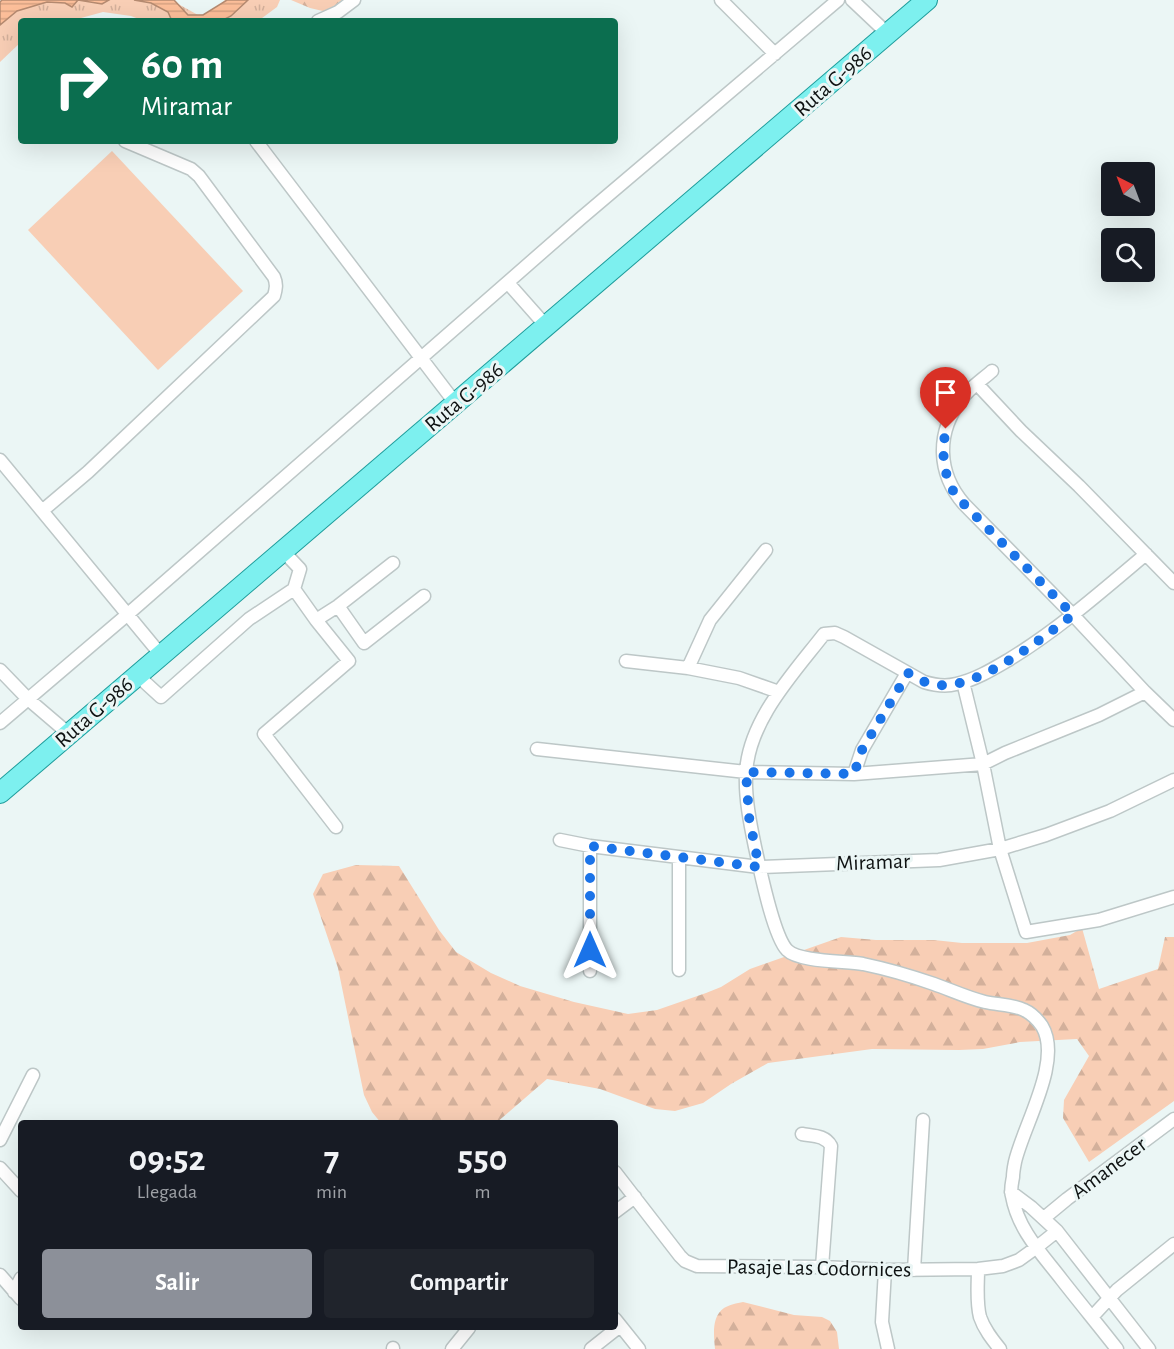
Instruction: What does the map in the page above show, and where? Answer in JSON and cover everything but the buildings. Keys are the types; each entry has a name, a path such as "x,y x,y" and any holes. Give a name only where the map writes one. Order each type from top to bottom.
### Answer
{"main road":[{"name":"Ruta G-986","path":"0,793 927,0"}],"street":[{"path":"325,18 338,12 354,0"},
{"path":"722,0 775,54"},
{"path":"0,723 508,282 838,0"},
{"path":"852,0 888,34"},
{"path":"42,511 88,472 274,296 276,291 274,277 200,176 191,169 132,144"},
{"path":"258,144 456,404"},
{"path":"508,282 547,327"},
{"path":"992,371 960,400 950,418 942,456 950,486 964,504 1174,720"},
{"path":"977,384 1174,583"},
{"path":"0,460 161,654"},
{"path":"688,668 710,620 766,550"},
{"path":"137,675 161,697 249,619 294,590 300,570 283,551"},
{"path":"1117,1349 1024,1229 1018,1218 1011,1192 1015,1162 1041,1090 1047,1063 1048,1046 1044,1030 1030,1013 1016,1006 985,1002 897,973 855,963 803,958 792,954 782,943 774,922 759,867 749,817 746,772 754,736 779,692 824,634 835,633 844,637 931,684 946,686 963,682 1002,664 1031,645 1073,615 1146,554"},
{"path":"316,620 338,606 393,563"},
{"path":"294,590 349,661 264,734 336,827"},
{"path":"338,606 364,643 424,596"},
{"path":"626,661 688,668 739,678 779,692"},
{"path":"0,669 28,699 69,734"},
{"path":"854,774 862,750 908,673"},
{"path":"963,682 1000,849 1026,932 1099,920 1174,897"},
{"path":"537,749 746,772 854,774 983,764 1098,715 1145,692"},
{"name":"Miramar","path":"560,840 590,846 759,867 939,860 1000,849 1046,835 1110,811 1174,780"},
{"path":"590,846 590,970"},
{"path":"679,858 679,970"},
{"path":"0,1140 33,1075"},
{"name":"Amanecer","path":"1044,1218 1174,1119"},
{"path":"914,1270 923,1120"},
{"path":"802,1134 824,1137 831,1146 822,1267"},
{"path":"0,1168 18,1188"},
{"name":"Pasaje Las Codornices","path":"618,1176 680,1256 691,1264 704,1267 822,1267 885,1270 995,1268 1010,1264 1026,1255 1057,1231"},
{"path":"1011,1192 1057,1231 1149,1349"},
{"path":"618,1210 635,1197"},
{"path":"1092,1317 1108,1298 1174,1244"},
{"path":"978,1269 980,1317 1000,1349"},
{"path":"885,1270 882,1322 888,1349"},
{"path":"0,1275 17,1296"},
{"path":"618,1322 639,1349"},
{"path":"452,1349 467,1330"},
{"path":"591,1349 610,1330"}],"green space":[{"path":"35,0 171,0 198,15 212,13 225,0 280,0 277,7 262,18 136,18 103,12 81,18 18,18 18,45 0,62 0,21"},
{"path":"291,0 342,0 327,12"},
{"path":"112,151 243,291 158,370 28,230"},
{"path":"356,865 399,866 439,930 456,952 491,973 520,986 574,1002 628,1014 657,1010 706,993 721,987 750,969 841,937 962,943 1027,943 1070,935 1082,928 1099,989 1158,969 1165,937 1174,937 1174,1101 1089,1162 1063,1118 1064,1100 1089,1056 1077,1039 1020,1042 983,1049 872,1049 768,1063 703,1103 675,1111 655,1109 600,1089 547,1079 499,1120 379,1120 364,1095 338,968 313,894 323,874"},
{"path":"743,1302 794,1315 822,1317 830,1321 837,1332 839,1349 715,1349 714,1327 717,1316 724,1308"}],"shaded area":[{"path":"2,0 78,0 72,7 65,3 47,2 17,11 0,25 0,2"},
{"path":"78,0 109,0 102,4"},
{"path":"134,0 174,0 188,15 203,15 227,0 248,0 227,18 171,18 168,12 151,3"}],"route":[{"path":"590,950 590,846 759,867 749,817 746,772 854,774 862,750 908,673 924,682 946,686 975,678 1002,664 1073,615 956,496 943,464 946,429"}]}
